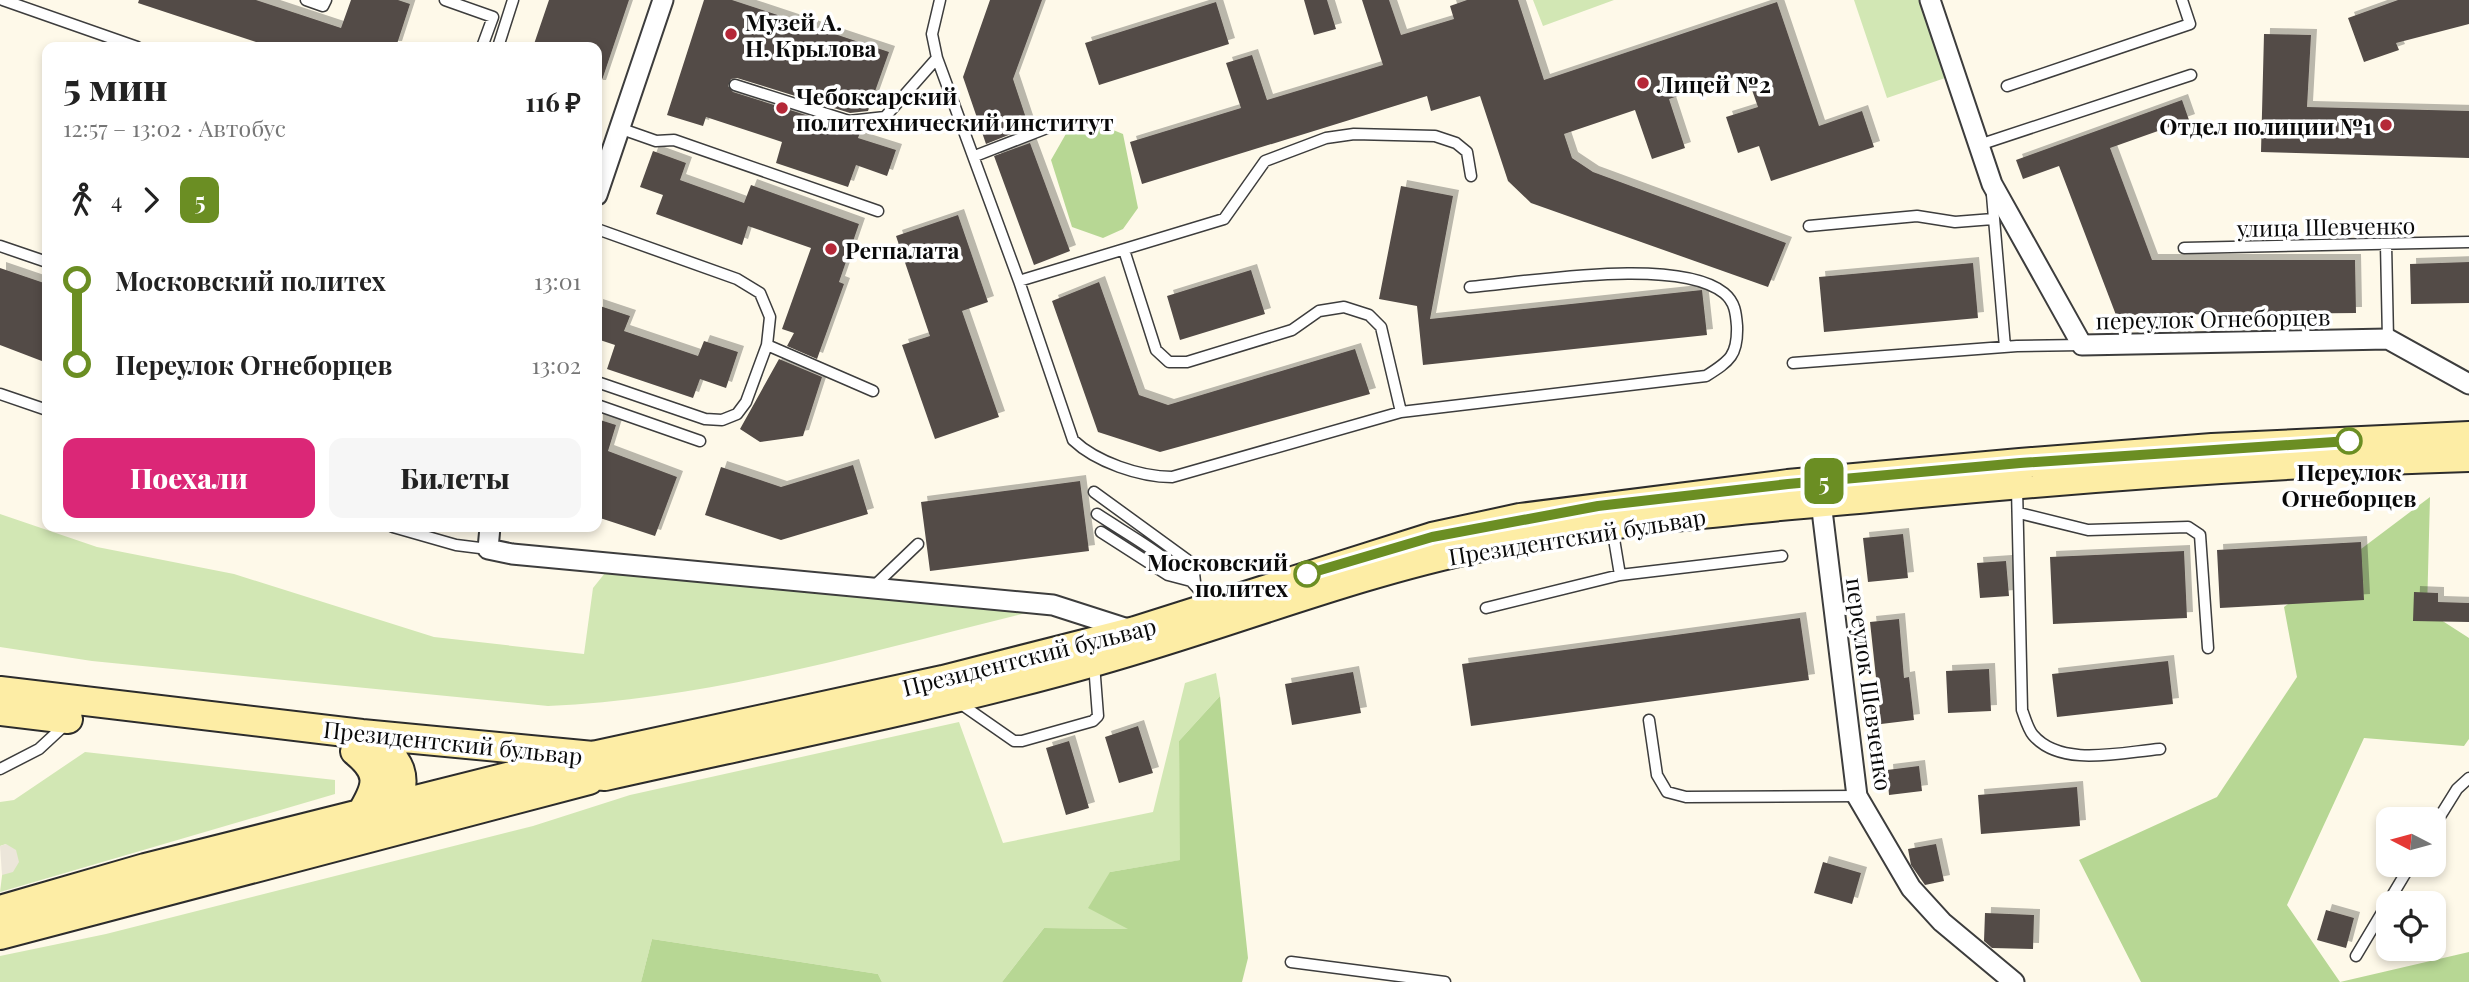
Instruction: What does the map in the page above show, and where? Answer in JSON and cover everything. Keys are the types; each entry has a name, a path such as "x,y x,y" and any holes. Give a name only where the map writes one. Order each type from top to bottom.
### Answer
{"main road":[{"name":"Президентский бульвар","path":"599,766 1135,631 1432,537 1598,506 1788,484 2020,463 2212,448 2469,436"},
{"name":"Президентский бульвар","path":"0,711 599,766 952,698 1094,662 1437,557 1612,526 1821,502 2017,484 2351,461 2469,457"},
{"name":"Президентский бульвар","path":"0,691 358,743"},
{"path":"358,743 375,775 375,787 364,827"},
{"path":"358,743 393,756 402,778 395,805"},
{"name":"Президентский бульвар","path":"393,756 530,770"},
{"path":"0,910 145,868 364,827 395,805 530,770 599,766"},
{"path":"0,935 364,827 599,766"}],"street":[{"path":"602,180 663,0"},
{"name":"переулок Огнеборцев","path":"1930,0 1992,184 2082,345 2388,339"},
{"path":"2388,339 2469,384"},
{"name":"переулок Шевченко","path":"1821,502 1857,796 1911,888 1942,922 2014,982"},
{"path":"489,532 488,549 526,555 1053,605 1135,631"}],"lane":[{"path":"3,0 123,42"},
{"path":"306,0 323,6 326,0"},
{"path":"445,0 493,17 484,42"},
{"path":"500,42 513,0"},
{"path":"940,0 932,34 937,58 975,156 1073,440 1087,453 1154,477 1172,477 1401,412 1706,376 1729,362 1738,343 1736,308 1724,292 1690,278 1645,272 1470,287"},
{"path":"2007,86 2190,24 2182,0"},
{"path":"735,85 849,121 885,117 937,58"},
{"path":"1979,145 2191,75"},
{"path":"975,156 1052,125"},
{"path":"619,128 656,141 674,140 878,211"},
{"path":"1019,281 1224,219 1265,162 1326,138 1354,134 1435,136 1456,142 1467,152 1471,176"},
{"path":"1992,184 2004,347"},
{"path":"1810,226 1917,216 1955,222 1993,219"},
{"path":"602,231 737,279 760,293 771,317 767,345 746,402 737,414 722,420 705,419 602,384"},
{"name":"улица Шевченко","path":"2184,248 2469,242"},
{"path":"2385,244 2388,339"},
{"path":"0,246 42,260"},
{"path":"1124,250 1156,350 1169,362 1187,362 1292,330 1319,311 1344,307 1369,315 1381,327 1401,412"},
{"path":"767,345 873,391"},
{"path":"1793,363 2004,347 2082,345"},
{"path":"0,394 42,408"},
{"path":"602,407 700,441"},
{"path":"2017,484 2020,513 2018,644 2022,710 2032,734 2051,750 2081,755 2160,749"},
{"path":"1094,492 1193,564 1195,583"},
{"path":"2020,513 2088,530 2188,527 2200,535 2208,648"},
{"path":"1097,514 1181,569 1211,606"},
{"path":"1612,526 1620,575"},
{"path":"410,532 456,545 488,549"},
{"path":"1101,532 1168,575 1195,583"},
{"path":"872,587 918,544"},
{"path":"1486,608 1620,575 1782,556"},
{"path":"952,698 1014,741 1021,741 1093,721 1098,716 1094,662"},
{"path":"0,769 39,749 71,719"},
{"path":"1649,720 1657,775 1667,792 1686,797 1857,796"},
{"path":"2446,807 2457,789 2469,778"},
{"path":"2356,956 2403,877"},
{"path":"1292,962 1445,982"}],"green space":[{"path":"1533,0 1614,0 1543,26"},
{"path":"1854,0 1922,0 1948,77 1887,98"},
{"path":"1096,123 1123,134 1138,208 1123,229 1103,238 1072,227 1051,160 1067,132"},
{"path":"2430,497 2427,611 2469,638 2469,739 2464,746 2364,738 2287,905 2340,982 2141,982 2079,860 2217,797 2297,677 2284,607"},
{"path":"0,514 42,528 42,532 53,532 97,547 234,574 434,637 584,654 593,588 605,573 1030,612 851,657 731,683 609,702 548,706 92,661 0,647"},
{"path":"1216,673 1220,696 1179,741 1181,860 1110,872 1129,929 1044,928 1002,982 882,982 878,974 652,939 641,982 0,982 0,956 106,934 533,826 630,795 959,722 1003,843 1153,812 1185,683"},
{"path":"1220,696 1248,958 1242,982 1002,982 1044,928 1128,929 1088,908 1110,872 1180,860 1179,741"},
{"path":"85,752 335,780 335,794 0,892 6,844 0,846 0,802 14,800"},
{"path":"652,939 878,974 882,982 641,982"},
{"path":"2469,952 2469,982 2340,982 2430,961 2446,961 2446,957"}],"shaded area":[{"path":"6,844 16,850 19,862 13,872 2,875 0,846"}],"building":[{"path":"139,0 256,0 341,28 351,0 398,0 410,4 398,42 256,42 138,3"},
{"path":"549,0 629,0 602,80 602,42 535,42"},
{"path":"704,0 732,0 889,52 868,111 850,113 737,78 731,79 728,86 733,92 847,128 862,127 858,138 896,150 887,176 856,165 848,187 776,163 782,142 706,117 703,126 667,115"},
{"path":"990,0 1042,0 1013,79 1029,127 986,144 963,77"},
{"path":"1304,0 1327,0 1336,29 1314,35"},
{"path":"1362,0 1389,0 1401,35 1454,19 1450,6 1467,0 1518,0 1544,80 1777,2 1819,126 1862,111 1874,147 1771,181 1759,146 1738,153 1726,117 1758,107 1746,73 1669,99 1685,148 1652,159 1635,110 1564,134 1572,158 1593,172 1786,243 1768,287 1531,203 1508,181 1480,96 1431,111 1427,96 1142,184 1130,142 1241,108 1226,63 1252,55 1267,100 1383,65"},
{"path":"2398,0 2469,0 2469,24 2396,43 2399,50 2364,62 2348,18"},
{"path":"1216,2 1229,44 1099,85 1085,43"},
{"path":"2264,34 2311,35 2307,107 2469,111 2469,158 2261,152"},
{"path":"2182,100 2189,120 2110,148 2152,260 2355,260 2356,313 2116,315 2059,166 2023,179 2016,160"},
{"path":"1030,143 1070,251 1034,265 994,156"},
{"name":"Регпалата","path":"653,151 686,163 680,180 744,203 751,185 859,224 839,282 844,284 817,359 787,346 794,333 782,329 811,248 748,226 742,245 656,214 663,195 640,187"},
{"path":"1401,186 1453,196 1430,319 1702,290 1707,335 1423,365 1417,306 1379,299"},
{"path":"958,215 988,302 962,311 999,417 935,439 902,345 930,336 896,236"},
{"path":"2469,262 2469,303 2411,304 2410,264"},
{"path":"1973,263 1978,318 1824,332 1819,277"},
{"path":"0,268 42,282 42,361 0,345"},
{"path":"1251,270 1265,314 1180,340 1167,296"},
{"path":"1099,282 1139,395 1168,405 1355,349 1370,394 1160,452 1098,432 1052,301"},
{"path":"602,307 630,316 624,331 698,356 704,341 738,352 726,388 700,379 693,398 607,369 615,345 602,341"},
{"path":"779,359 822,377 803,436 760,442 740,429"},
{"path":"602,421 616,425 608,451 677,477 655,536 602,519"},
{"path":"853,465 868,514 781,540 705,515 721,467 781,487"},
{"path":"1080,481 1089,551 930,571 921,502"},
{"path":"1903,534 1908,578 1868,582 1863,538"},
{"path":"2361,542 2364,600 2220,608 2217,550"},
{"path":"2184,551 2187,618 2053,624 2050,557"},
{"path":"2006,561 2009,596 1980,598 1977,563"},
{"path":"2414,592 2438,593 2438,602 2469,603 2469,622 2413,621"},
{"path":"1800,618 1809,680 1471,726 1462,664"},
{"path":"1899,619 1904,678 1909,677 1914,720 1881,724 1870,622"},
{"path":"2168,661 2173,704 2057,717 2052,674"},
{"path":"1989,669 1991,711 1948,713 1946,671"},
{"path":"1353,672 1361,713 1292,725 1285,684"},
{"path":"1138,726 1153,773 1119,783 1105,737"},
{"path":"1069,741 1089,808 1066,815 1046,748"},
{"path":"1919,766 1922,791 1889,795 1887,770"},
{"path":"2077,787 2080,826 1981,834 1978,795"},
{"path":"1936,844 1944,881 1925,885 1911,865 1908,849"},
{"path":"1823,862 1861,873 1852,904 1814,893"},
{"path":"2326,910 2354,918 2346,948 2317,940"},
{"path":"1985,913 2034,915 2033,949 1992,948 1984,941"}],"bus line":[{"name":"5","path":"1307,574 1476,526 1598,506 1788,484 2020,463 2212,448 2349,441"}],"place":[{"name":"Музей А. Н. Крылова","path":"731,34"},
{"name":"Лицей №2","path":"1643,83"},
{"name":"Чебоксарский политехнический институт","path":"782,108"},
{"name":"Отдел полиции №1","path":"2386,125"},
{"name":"Регпалата","path":"831,249"},
{"name":"Переулок Огнеборцев","path":"2349,441"},
{"name":"Московский политех","path":"1307,574"}]}
